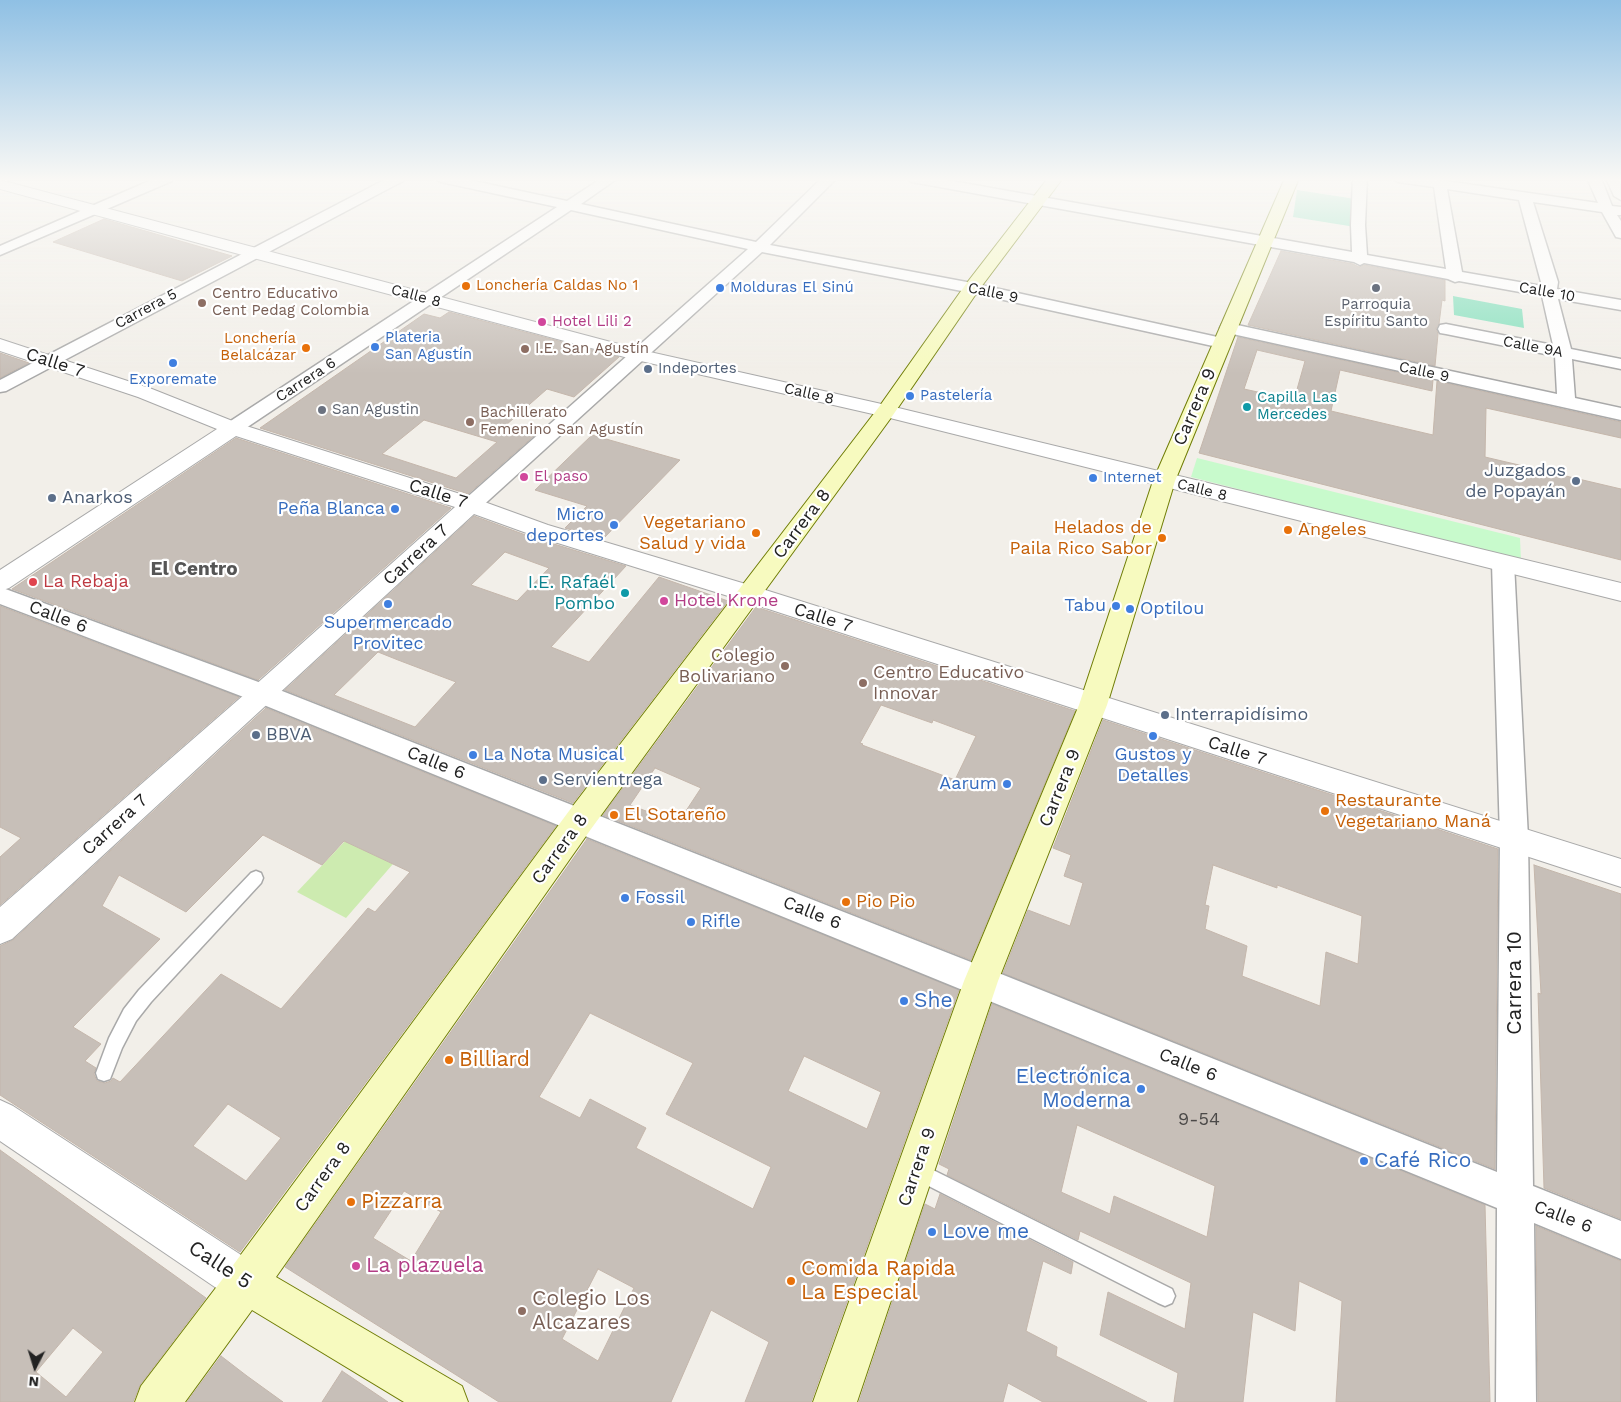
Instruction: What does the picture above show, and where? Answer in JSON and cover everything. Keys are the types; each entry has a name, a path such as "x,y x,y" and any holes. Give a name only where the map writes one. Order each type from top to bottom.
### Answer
{"main road":[{"name":"Carrera 8","path":"157,1402 246,1283 580,820 886,411 972,288 1006,243"},
{"name":"Carrera 9","path":"835,1402 981,981 1093,705 1164,481 1265,243"},
{"name":"Calle 5","path":"246,1283 446,1402"}],"street":[{"path":"0,251 18,243"},
{"name":"Calle 8","path":"216,243 639,355 886,411 1621,592"},
{"name":"Carrera 5","path":"0,387 271,243"},
{"name":"Carrera 6","path":"0,582 429,300 512,243"},
{"name":"Calle 9","path":"743,243 1225,335 1621,414"},
{"name":"Carrera 7","path":"0,928 263,694 763,243"},
{"name":"Calle 10","path":"1278,243 1360,260 1621,305"},
{"path":"1359,243 1360,260"},
{"path":"1450,243 1455,276"},
{"path":"1539,243 1550,282 1549,293 1563,352 1566,402"},
{"name":"Calle 9A","path":"1446,329 1621,364"},
{"name":"Calle 7","path":"0,345 145,393 233,428 471,505 540,530 750,594 1621,873"},
{"name":"Carrera 10","path":"1503,563 1514,838 1516,1402"},
{"name":"Calle 6","path":"0,595 263,694 580,820 1621,1240"},
{"name":"Calle 5","path":"0,1118 43,1136 246,1283"}],"lane":[{"path":"104,1073 115,1044 130,1015 145,996 256,878"},
{"path":"916,1170 1165,1296"}],"green space":[{"path":"1453,296 1522,309 1524,328 1454,315"},
{"path":"1197,458 1520,538 1521,561 1191,477"},
{"path":"345,841 393,864 346,918 297,892"}],"building":[{"path":"58,243 189,243 232,256 182,281"},
{"path":"1281,251 1353,264 1359,267 1364,265 1445,280 1445,301 1442,300 1439,324 1436,328 1438,334 1435,366 1248,325"},
{"path":"449,312 619,357 574,397 547,389 506,425 536,434 468,494 260,428 424,314 440,318","holes":["424,420 497,442 456,478 382,454"]},
{"path":"1238,337 1433,380 1432,391 1340,370 1331,411 1433,435 1437,381 1621,422 1621,438 1486,408 1485,457 1621,489 1621,560 1199,453","holes":["1257,350 1305,361 1294,400 1244,389"]},
{"path":"0,353 29,363 0,378"},
{"path":"592,435 680,460 603,539 565,528 587,506 535,490"},
{"path":"236,438 451,508 258,680 12,589"},
{"path":"474,516 531,537 626,566 551,647 589,662 659,577 728,601 573,803 285,690","holes":["505,552 549,568 517,601 471,585","378,652 456,682 415,727 334,695"]},
{"path":"0,606 239,697 0,905 0,857 21,838 0,827"},
{"path":"756,607 1075,711 971,960 603,815","holes":["881,705 932,723 933,720 976,736 955,780 860,743","655,768 701,788 678,823 630,805"]},
{"path":"266,708 556,826 240,1252 0,1095 0,946 13,940","holes":["263,835 322,865 344,841 410,872 375,912 368,908 281,1009 221,974 120,1082 113,1078 105,1083 97,1081 94,1074 96,1068 85,1061 101,1044 73,1027 160,939 102,906 119,875 186,912","228,1104 281,1138 246,1181 193,1146"]},
{"path":"1103,720 1498,849 1495,1169 1003,973 1028,910 1070,926 1083,883 1064,876 1071,855 1053,848","holes":["1213,865 1277,888 1277,885 1362,916 1358,964 1326,952 1320,1006 1242,976 1247,946 1205,929 1209,906 1205,905"]},
{"path":"587,839 959,990 811,1402 745,1402 769,1342 711,1310 671,1402 499,1402 285,1267","holes":["590,1013 693,1063 666,1114 771,1167 753,1209 636,1148 646,1128 590,1099 580,1118 539,1097","804,1056 881,1092 867,1129 788,1091","404,1191 441,1212 411,1261 373,1238","598,1269 634,1288 598,1361 562,1339"]},
{"path":"1534,865 1621,894 1621,1219 1544,1188 1538,993 1541,994"},
{"path":"992,1004 1485,1205 1490,1402 1336,1402 1342,1301 1299,1281 1295,1331 1253,1312 1243,1402 1174,1402 1178,1373 1100,1335 1108,1292 1185,1329 1191,1283 1080,1231 1078,1240 947,1175 949,1169 939,1164","holes":["1077,1125 1215,1186 1207,1237 1114,1196 1110,1214 1061,1192"]},
{"path":"0,1150 206,1298 140,1385 133,1402 0,1402","holes":["73,1328 103,1352 66,1397 36,1372"]},
{"path":"940,1194 1073,1262 1071,1274 1043,1261 1026,1331 1057,1347 1056,1356 1147,1402 1043,1402 1008,1383 1003,1402 859,1402 925,1204 935,1209"},
{"path":"1536,1226 1621,1261 1621,1402 1538,1402"},
{"path":"221,1356 247,1376 283,1402 187,1402"},
{"path":"342,1371 388,1402 322,1402"}],"place":[{"name":"Lonchería Caldas No 1","path":"466,286"},
{"name":"Molduras El Sinú","path":"720,288"},
{"name":"Parroquia Espíritu Santo","path":"1376,288"},
{"name":"Centro Educativo Cent Pedag Colombia","path":"202,303"},
{"name":"Hotel Lili 2","path":"542,322"},
{"name":"Plateria San Agustín","path":"375,347"},
{"name":"Lonchería Belalcázar","path":"306,348"},
{"name":"I.E. San Agustín","path":"525,349"},
{"name":"Exporemate","path":"173,363"},
{"name":"Indeportes","path":"648,369"},
{"name":"Pastelería","path":"910,396"},
{"name":"Capilla Las Mercedes","path":"1247,407"},
{"name":"San Agustin","path":"322,410"},
{"name":"Bachillerato Femenino San Agustín","path":"470,422"},
{"name":"El paso","path":"524,477"},
{"name":"Internet","path":"1093,478"},
{"name":"Juzgados de Popayán","path":"1576,481"},
{"name":"Anarkos","path":"52,498"},
{"name":"Peña Blanca","path":"395,509"},
{"name":"Micro deportes","path":"614,525"},
{"name":"Angeles","path":"1288,530"},
{"name":"Vegetariano Salud y vida","path":"756,533"},
{"name":"Helados de Paila Rico Sabor","path":"1162,538"},
{"name":"La Rebaja","path":"33,582"},
{"name":"I.E. Rafaél Pombo","path":"625,593"},
{"name":"Hotel Krone","path":"664,601"},
{"name":"Supermercado Provitec","path":"388,604"},
{"name":"Tabu","path":"1116,606"},
{"name":"Optilou","path":"1130,609"},
{"name":"Colegio Bolivariano","path":"785,666"},
{"name":"Centro Educativo Innovar","path":"863,683"},
{"name":"Interrapidísimo","path":"1165,715"},
{"name":"BBVA","path":"256,735"},
{"name":"Gustos y Detalles","path":"1153,736"},
{"name":"La Nota Musical","path":"473,755"},
{"name":"Servientrega","path":"543,780"},
{"name":"Aarum","path":"1007,784"},
{"name":"Restaurante Vegetariano Maná","path":"1325,811"},
{"name":"El Sotareño","path":"614,815"},
{"name":"Fossil","path":"625,898"},
{"name":"Pio Pio","path":"846,902"},
{"name":"Rifle","path":"691,922"},
{"name":"She","path":"904,1001"},
{"name":"Billiard","path":"449,1060"},
{"name":"Electrónica Moderna","path":"1141,1089"},
{"name":"Café Rico","path":"1364,1161"},
{"name":"Pizzarra","path":"351,1202"},
{"name":"Love me","path":"932,1232"},
{"name":"La plazuela","path":"356,1266"},
{"name":"Comida Rapida La Especial","path":"791,1281"},
{"name":"Colegio Los Alcazares","path":"522,1311"}],"district":[{"name":"El Centro","path":"194,569"}]}
